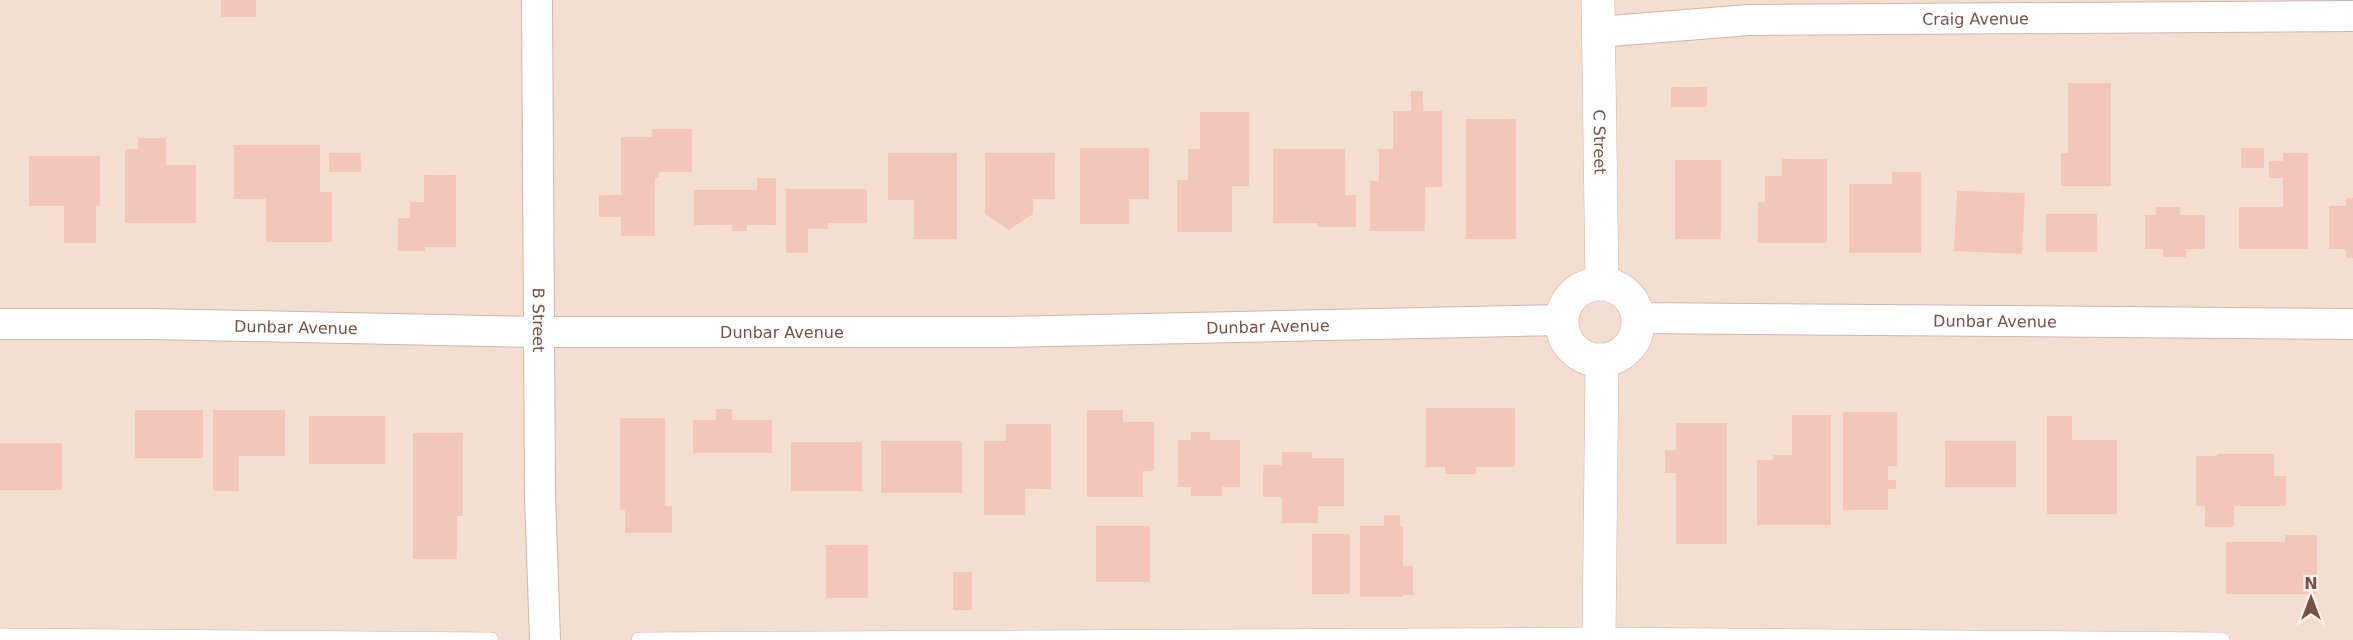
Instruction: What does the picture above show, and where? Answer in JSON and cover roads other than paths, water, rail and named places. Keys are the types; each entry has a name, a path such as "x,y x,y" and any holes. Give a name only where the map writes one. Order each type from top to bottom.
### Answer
{"street":[{"name":"B Street","path":"537,0 538,332 544,640"},
{"name":"C Street","path":"1598,0 1602,284"},
{"name":"Craig Avenue","path":"1598,32 1749,20 2353,16"},
{"path":"1602,284 1615,287 1626,294 1634,305 1638,318 1638,330 1629,346 1614,358 1602,360 1581,355 1573,349 1563,330 1562,320 1564,308 1570,298 1579,290 1590,285 1602,284"},
{"name":"Dunbar Avenue","path":"1638,318 2353,324"},
{"name":"Dunbar Avenue","path":"0,324 152,324 538,332 1005,332 1562,320"},
{"path":"1599,638 1602,360"}],"lane":[{"path":"0,636 491,640"},
{"path":"639,640 1599,638 2222,640"}]}
